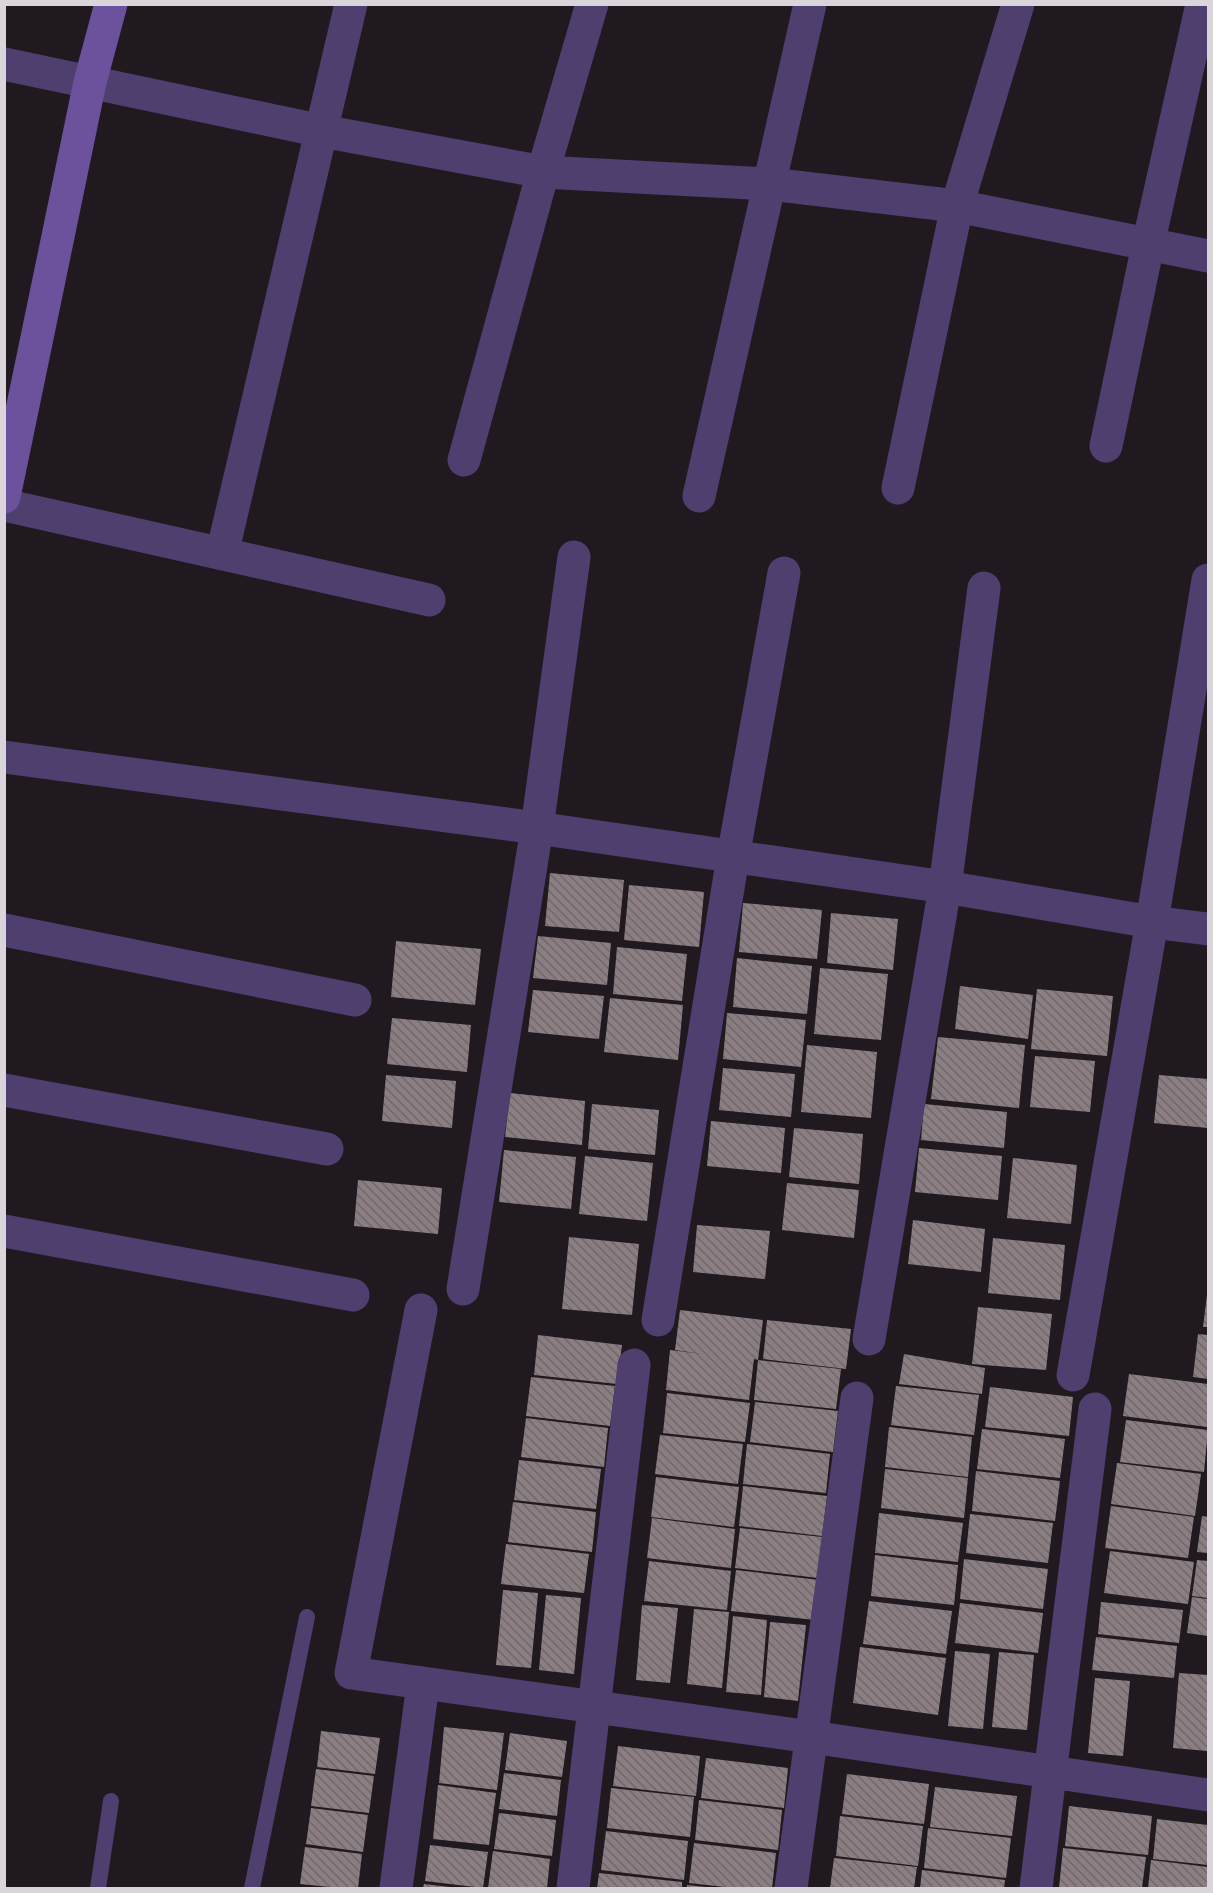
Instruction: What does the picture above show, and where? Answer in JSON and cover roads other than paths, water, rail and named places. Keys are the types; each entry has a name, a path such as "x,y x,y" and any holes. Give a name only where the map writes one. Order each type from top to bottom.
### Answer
{"street":[{"path":"4,497 90,82 111,4"},
{"path":"222,554 351,4"},
{"path":"464,460 592,4"},
{"path":"699,496 810,4"},
{"path":"898,488 957,206 1018,4"},
{"path":"1106,446 1202,4"},
{"path":"4,64 322,132 543,172 770,184 957,206 1209,256"},
{"path":"4,505 429,600"},
{"path":"463,1288 537,828 574,557"},
{"path":"658,1320 733,857 784,573"},
{"path":"1073,1375 1209,580"},
{"path":"869,1338 945,886 984,588"},
{"path":"4,757 537,828 945,886 1152,922 1209,929"},
{"path":"4,930 355,1000"},
{"path":"4,1090 327,1149"},
{"path":"4,1231 353,1295"},
{"path":"421,1311 351,1673 1209,1795"},
{"path":"573,1888 634,1365"},
{"path":"791,1888 857,1398"},
{"path":"1036,1888 1095,1409"},
{"path":"396,1888 423,1684"}],"lane":[{"path":"252,1888 307,1617"},
{"path":"98,1888 111,1801"}]}
